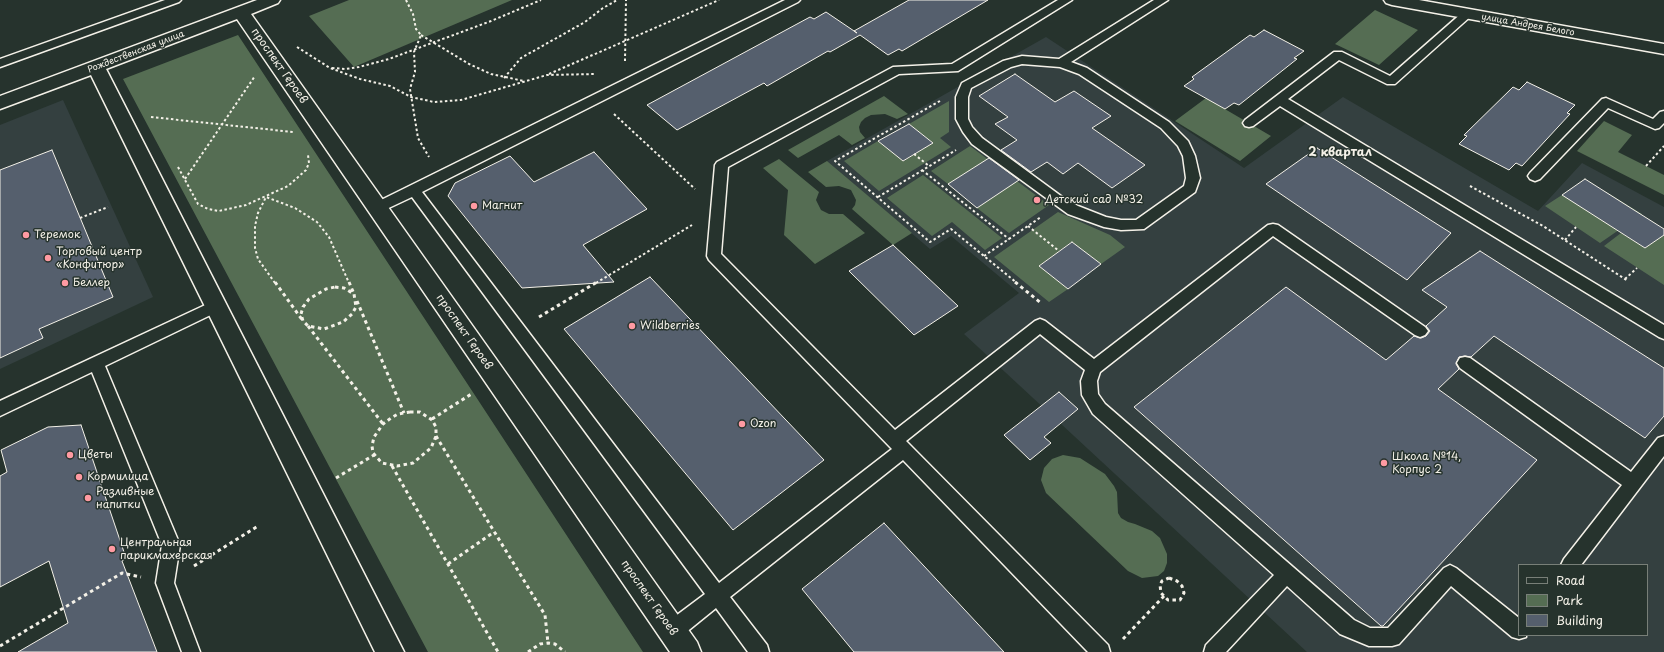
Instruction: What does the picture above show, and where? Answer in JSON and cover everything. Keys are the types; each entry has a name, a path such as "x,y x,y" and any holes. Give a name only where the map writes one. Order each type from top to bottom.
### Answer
{"street":[{"name":"Рождественская улица","path":"0,103 272,0"},
{"name":"улица Андрея Белого","path":"1392,0 1664,49"},
{"name":"проспект Героев","path":"241,12 687,652"},
{"path":"96,67 390,652"}],"lane":[{"path":"0,63 175,0"},
{"path":"378,208 597,98 624,79 794,0"},
{"path":"1066,0 954,68 897,70 722,165 714,256 1101,652"},
{"path":"1062,63 1162,0"},
{"path":"1249,123 1338,55 1391,81 1467,14"},
{"path":"1022,60 1062,63 1084,71 1165,125 1183,144 1192,167 1193,178 1190,189 1139,226 1104,222 1073,210 975,138 967,129 962,119 962,98 966,86 1007,64 1022,60"},
{"path":"1280,100 1664,333"},
{"path":"1535,176 1606,102 1655,125 1664,115"},
{"path":"414,190 760,652"},
{"path":"1420,331 1273,229 1094,368 1089,381 1090,395 1099,408 1286,575 1347,627 1369,636 1392,637 1450,574 1518,629"},
{"path":"0,409 216,306"},
{"path":"672,631 718,596 1040,325 1094,368"},
{"path":"1465,363 1633,483"},
{"path":"96,364 171,545 165,583 191,652"},
{"path":"1571,564 1664,443"},
{"path":"1213,652 1286,575"}],"path":[{"path":"406,0 413,14 416,29 421,35 469,64 491,74 504,78 524,81"},
{"path":"330,68 346,69 359,67 388,58 491,21 541,0"},
{"path":"504,78 521,58 585,22 603,8 617,0"},
{"path":"547,75 624,79 626,0"},
{"path":"294,45 330,68 360,79 390,86 411,98 434,102 461,100 547,75 719,0"},
{"path":"421,35 414,57 415,77 410,89 411,98 418,138 440,177"},
{"path":"185,180 257,74"},
{"path":"966,86 835,161 930,242 951,229 1044,306"},
{"path":"519,329 718,210 597,98"},
{"path":"150,117 294,132"},
{"path":"878,197 975,138"},
{"path":"1646,166 1664,146"},
{"path":"914,154 929,166"},
{"path":"198,204 208,209 219,211 246,205 266,197 288,186 299,178 306,170 309,163 308,155"},
{"path":"922,170 1009,239"},
{"path":"266,197 296,208 317,222 329,237 404,413"},
{"path":"266,197 258,213 255,226 255,248 258,259 303,321 383,424"},
{"path":"984,256 1062,203"},
{"path":"80,218 108,207"},
{"path":"1028,226 1059,251"},
{"path":"1565,240 1576,227"},
{"path":"303,321 301,314 304,307 309,299 317,293 326,289 344,288 354,294"},
{"path":"308,326 324,329 343,322 352,314 356,307 356,300"},
{"path":"432,419 474,393"},
{"path":"420,412 432,419 436,427 436,436 431,448 413,463 397,466 382,463 374,455 372,446 374,437 383,424 391,418 404,413 420,412"},
{"path":"436,436 545,615 548,643"},
{"path":"336,478 374,455"},
{"path":"392,466 498,652"},
{"path":"0,646 122,573 165,583 258,526"},
{"path":"448,564 494,532"},
{"path":"1173,578 1182,586 1184,594 1180,600 1172,601 1164,596 1160,589 1160,585 1165,579 1173,578"},
{"path":"1121,641 1164,596"},
{"path":"528,652 540,644 548,643 555,644 565,652"}],"shaded area":[{"name":"Школа №14, Корпус 2","path":"1046,37 1244,168 1343,97 1538,211 1582,163 1664,207 1664,652 1307,652 964,334 1019,293 951,236 930,249 827,161"},
{"path":"63,100 153,297 0,369 0,125"}],"green space":[{"path":"349,0 512,0 354,67 309,16"},
{"path":"1375,10 1418,30 1379,65 1335,44"},
{"path":"238,35 643,652 428,652 123,79"},
{"path":"884,96 908,114 897,119 885,114 871,115 865,118 859,127 860,132 865,138 852,145 839,135 798,158 788,150"},
{"path":"1206,98 1271,136 1240,161 1175,121"},
{"path":"949,101 949,132 940,138 951,147 879,191 844,161 878,141 904,161 933,143 909,124"},
{"path":"1604,121 1632,135 1618,152 1664,175 1664,195 1577,151"},
{"path":"970,146 1049,205 1009,233 977,208 1005,189 976,167 948,184 931,171"},
{"path":"779,159 819,192 816,200 821,210 829,214 843,214 865,233 815,264 784,235 788,190 763,168"},
{"path":"827,161 912,233 893,245 852,209 856,200 851,190 839,186 826,187 808,172"},
{"path":"923,175 1002,238 985,250 952,222 932,236 887,198"},
{"path":"1608,193 1642,214 1600,243 1545,206 1562,195 1585,209"},
{"path":"1058,212 1110,235 1125,247 1101,264 1071,242 1039,266 1068,289 1049,302 994,257"},
{"path":"1621,233 1645,248 1664,235 1664,285 1604,246"},
{"path":"1063,455 1080,458 1105,474 1117,492 1118,513 1121,518 1152,531 1160,538 1167,554 1167,563 1164,571 1158,576 1142,578 1128,571 1046,493 1041,480 1044,468 1052,459"}],"building":[{"path":"909,0 988,0 902,51 899,49 888,55 860,35 830,52 828,51 767,86 764,83 677,130 647,105 810,17 814,19 826,12 854,31"},
{"path":"1264,30 1304,51 1294,58 1297,59 1239,105 1234,103 1225,109 1184,86 1194,79 1192,77 1250,35 1254,37"},
{"path":"1015,74 1055,102 1074,91 1111,116 1092,128 1145,165 1112,188 1078,163 1063,174 1047,162 1031,172 1001,150 1017,140 995,124 1008,117 979,96"},
{"path":"1527,82 1575,105 1567,113 1570,114 1522,166 1516,163 1509,170 1459,144 1467,136 1464,135 1513,87 1519,90"},
{"path":"909,124 933,143 903,161 878,141"},
{"path":"1317,148 1451,233 1407,280 1266,184"},
{"name":"Торговый центр «Конфитюр»","path":"52,150 113,297 39,329 43,338 0,358 0,170"},
{"path":"594,152 647,209 583,245 614,282 522,288 448,196 455,183 510,156 534,182"},
{"path":"989,158 1019,180 977,208 948,184"},
{"path":"1585,179 1664,229 1664,235 1645,248 1562,195"},
{"path":"1072,242 1101,264 1068,289 1039,266"},
{"path":"893,245 958,306 914,335 849,271"},
{"path":"1480,251 1664,368 1664,416 1645,438 1494,336 1471,357 1459,357 1456,364 1459,369 1438,389 1537,460 1383,626 1381,626 1134,407 1286,287 1386,360 1414,336 1421,338 1426,336 1430,331 1426,326 1447,307 1422,290"},
{"path":"650,277 824,460 733,530 564,329"},
{"path":"1059,392 1078,409 1044,437 1051,443 1030,460 1004,435"},
{"path":"81,425 126,558 122,561 157,652 18,652 68,623 49,561 0,587 0,476 7,472 1,450 48,427"},
{"path":"884,523 1004,652 854,652 802,589"}],"place":[{"name":"Детский сад №32","path":"1037,200"},
{"name":"Магнит","path":"474,206"},
{"name":"Теремок","path":"26,235"},
{"name":"Торговый центр «Конфитюр»","path":"48,258"},
{"name":"Беллер","path":"65,283"},
{"name":"Wildberries","path":"632,326"},
{"name":"Ozon","path":"742,424"},
{"name":"Цветы","path":"70,455"},
{"name":"Школа №14, Корпус 2","path":"1384,463"},
{"name":"Кормилица","path":"79,477"},
{"name":"Разливные напитки","path":"88,498"},
{"name":"Центральная парикмахерская","path":"112,549"}],"district":[{"name":"2 квартал","path":"1340,153"}]}
